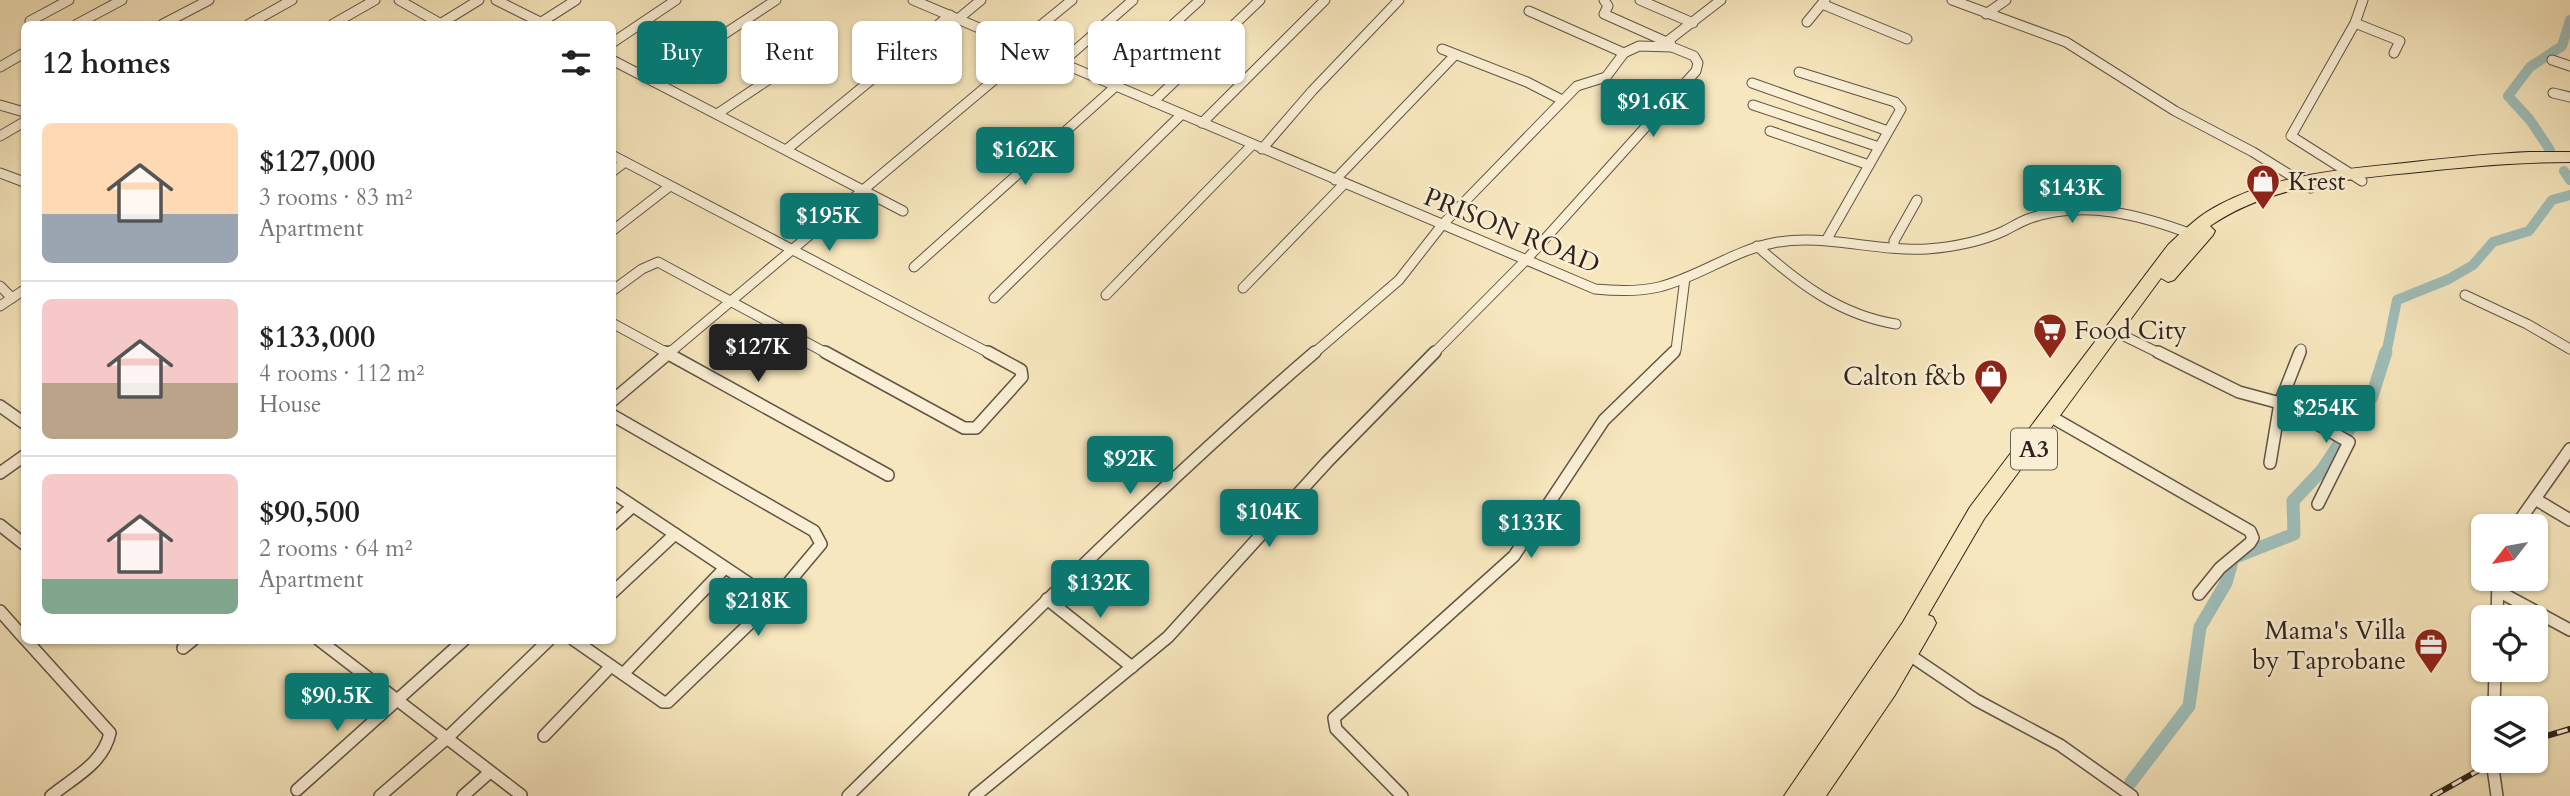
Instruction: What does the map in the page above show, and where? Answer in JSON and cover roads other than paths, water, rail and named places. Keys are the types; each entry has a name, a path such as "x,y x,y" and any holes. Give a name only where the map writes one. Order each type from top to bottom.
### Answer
{"highway":[{"name":"A3","path":"1795,796 1910,628 1977,513 2174,249 2194,235 2239,212 2305,185 2510,158 2570,157"},
{"name":"A3","path":"2357,178 2502,166 2570,164"},
{"name":"A3","path":"1814,796 1908,654 1987,519 2055,419 2122,335 2194,235"}],"street":[{"path":"30,21 69,0"},
{"path":"83,21 122,0"},
{"path":"169,21 209,0"},
{"path":"254,21 292,0"},
{"path":"337,21 375,0"},
{"path":"400,0 436,21"},
{"path":"446,21 479,0"},
{"path":"496,0 536,21"},
{"path":"546,21 576,0"},
{"path":"616,40 676,0"},
{"path":"727,32 776,0"},
{"name":"PRISON ROAD","path":"913,0 976,26"},
{"path":"786,150 954,17 981,0"},
{"path":"1046,21 1072,0"},
{"path":"1074,52 1133,0"},
{"path":"1178,21 1200,0"},
{"path":"1153,102 1259,0"},
{"path":"1202,123 1325,0"},
{"path":"1105,295 1257,147 1399,0"},
{"path":"975,796 1168,637 1327,462 1525,261 1696,71 1699,63 1694,56 1604,14 1608,6 1604,0"},
{"path":"1640,0 1693,23"},
{"path":"1670,45 1669,40 1721,0"},
{"path":"1952,0 2066,42 2175,111 2253,152 2305,185"},
{"path":"1986,14 2006,0"},
{"path":"2357,178 2291,136 2355,23 2363,0"},
{"path":"1807,22 1824,2 1908,39"},
{"path":"1529,11 1623,53"},
{"path":"2355,23 2400,41 2394,53"},
{"path":"848,796 1215,438 1399,280 1442,225 1577,86 1606,77 1623,53 1639,46 1670,45"},
{"path":"1442,49 1527,82 1562,100"},
{"path":"0,67 21,55"},
{"path":"1242,288 1455,55"},
{"path":"2552,60 2570,66"},
{"path":"616,62 637,73"},
{"path":"1800,72 1895,102 1901,109 1828,239"},
{"path":"1752,83 1888,131"},
{"path":"659,84 903,211"},
{"path":"717,114 762,84"},
{"path":"616,398 730,300 867,191 991,84"},
{"path":"914,267 1112,84"},
{"name":"PRISON ROAD","path":"1112,84 1525,261 1603,290 1649,288 1685,278 1757,246 1794,239 1828,239 1917,249 1966,244 2003,232 2029,218 2084,207 2135,214 2194,235"},
{"path":"2553,93 2570,97"},
{"path":"13,108 21,104"},
{"path":"0,105 21,111"},
{"path":"1753,105 1879,147"},
{"path":"994,298 1182,114"},
{"path":"0,136 21,124"},
{"path":"1770,131 1869,165"},
{"path":"616,157 1021,370 1022,377 976,428 964,428 657,262 642,269 616,288"},
{"path":"616,169 625,162"},
{"path":"0,173 21,181"},
{"path":"616,228 670,186"},
{"path":"1894,247 1894,241 1917,200"},
{"path":"1757,246 1781,268 1841,307 1864,318 1896,324"},
{"path":"1402,796 1336,729 1334,718 1514,556 1604,421 1676,350 1685,278"},
{"path":"0,286 12,298"},
{"path":"0,306 21,292"},
{"path":"2465,295 2527,324 2570,349"},
{"path":"616,325 888,475"},
{"path":"2122,335 2239,392 2280,402 2349,442 2318,504"},
{"path":"2270,463 2280,402 2301,349"},
{"path":"0,406 21,422"},
{"path":"580,644 663,702 668,702 774,600 821,544 814,531 616,417"},
{"path":"2055,419 2250,530 2253,538 2250,543 2220,568 2199,594"},
{"path":"2524,514 2567,464 2570,449"},
{"path":"0,473 21,458"},
{"path":"616,495 774,600"},
{"path":"2535,499 2570,520"},
{"path":"616,522 632,507"},
{"path":"0,526 21,542"},
{"path":"616,589 675,534"},
{"path":"623,674 725,568"},
{"path":"2509,592 2570,630"},
{"path":"1047,599 1132,667"},
{"path":"0,611 21,635"},
{"path":"30,644 110,733 109,747 99,759 51,796"},
{"path":"324,644 521,795"},
{"path":"297,790 460,644"},
{"path":"380,796 446,739 545,644"},
{"path":"1908,654 1976,701 2060,745 2132,796"},
{"path":"544,736 611,666"},
{"path":"463,796 490,772"},
{"path":"2494,773 2497,796"}],"waterway":[{"path":"2550,150 2530,120 2508,96 2530,67 2562,46 2570,20"},
{"path":"2564,171 2570,180"},
{"path":"2386,354 2397,300 2449,279 2473,265 2493,242 2529,231 2552,200 2570,195"},
{"path":"2348,431 2372,396 2386,352"},
{"path":"2131,782 2189,706 2200,627 2226,583 2233,558 2294,534 2293,501 2322,470 2340,443"}],"railway":[{"path":"2548,735 2570,729"},
{"path":"2433,796 2474,773"}],"place":[{"name":"Krest","path":"2263,211"},
{"name":"Food City","path":"2050,360"},
{"name":"Calton f&b","path":"1991,406"},
{"name":"Mama's Villa by Taprobane","path":"2431,675"}]}
